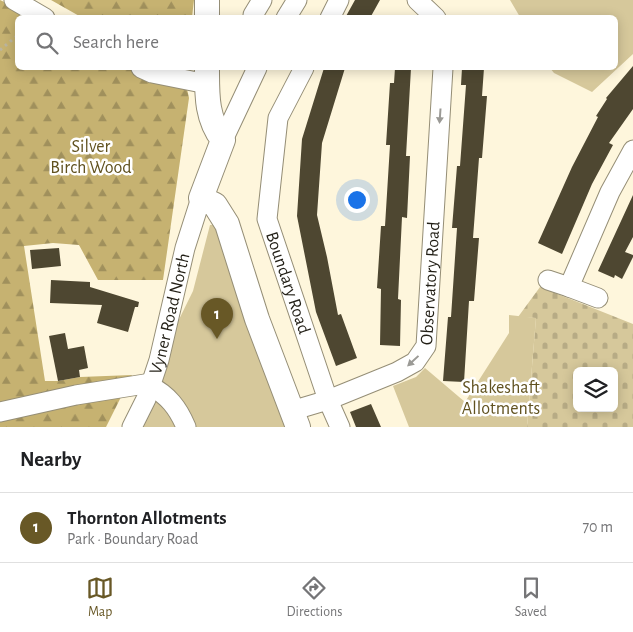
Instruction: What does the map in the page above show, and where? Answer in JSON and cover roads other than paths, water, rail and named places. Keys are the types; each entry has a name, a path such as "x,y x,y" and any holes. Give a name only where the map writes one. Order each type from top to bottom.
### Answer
{"main road":[{"path":"207,0 207,15"},
{"path":"207,76 210,117 223,140 201,198 215,205 227,224 257,319 294,419"}],"street":[{"path":"14,0 40,15"},
{"path":"288,15 298,0"},
{"path":"332,15 339,0"},
{"path":"417,0 433,15"},
{"path":"145,70 152,73 207,76"},
{"path":"223,140 257,70"},
{"name":"Boundary Road","path":"303,70 278,118 267,219 328,400 340,427"},
{"name":"Observatory Road","path":"294,419 328,400 397,372 415,362 426,346 443,70"},
{"path":"569,287 610,192 633,150"},
{"name":"Vyner Road North","path":"132,427 146,399 159,360 185,248 201,198"},
{"path":"548,280 598,298"},
{"path":"0,412 76,394 150,384 169,397 186,427"}],"place":[{"name":"Thornton Allotments","path":"217,339"}],"park label":[{"name":"Silver Birch Wood","path":"91,156"},
{"name":"Shakeshaft Allotments","path":"501,397"}]}
